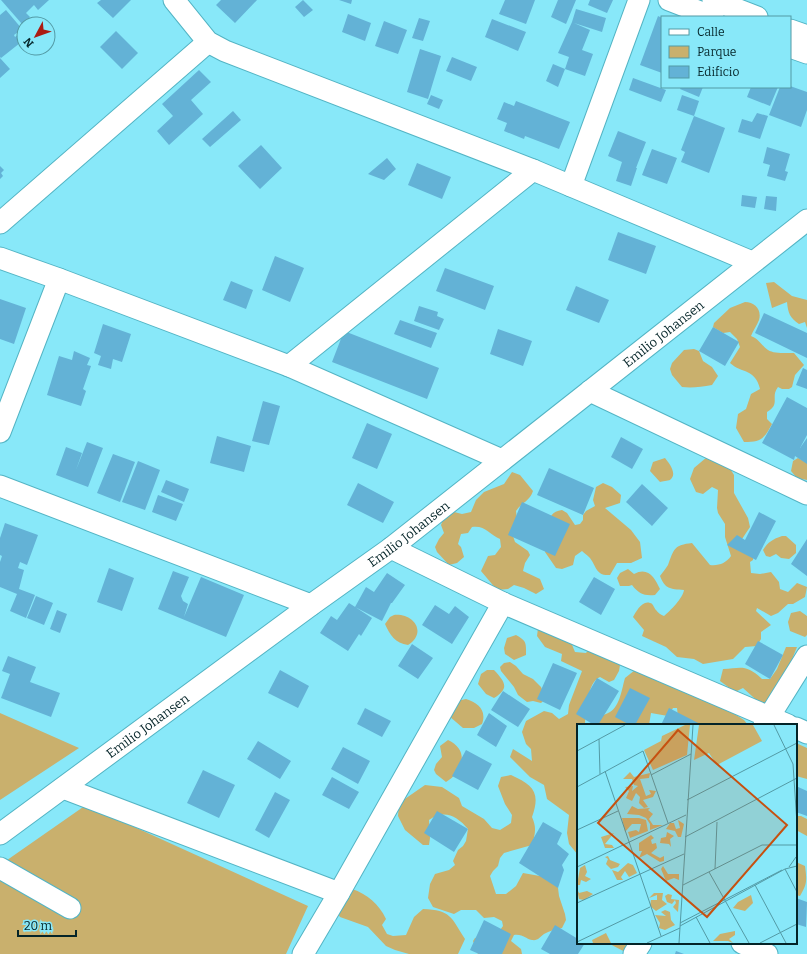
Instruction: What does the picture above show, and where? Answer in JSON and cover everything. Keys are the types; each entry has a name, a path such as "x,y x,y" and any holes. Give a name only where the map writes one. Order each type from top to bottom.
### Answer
{"street":[{"path":"174,0 208,42 225,52 533,170 752,262"},
{"path":"571,186 639,0"},
{"path":"669,0 710,16"},
{"path":"713,0 754,16"},
{"path":"791,30 807,36"},
{"path":"0,223 208,42"},
{"path":"791,47 807,53"},
{"path":"289,366 533,170"},
{"name":"Emilio Johansen","path":"0,834 311,605 391,548 807,220"},
{"path":"0,258 289,366 502,460"},
{"path":"0,432 59,279"},
{"path":"590,391 807,494"},
{"path":"0,486 311,605"},
{"path":"391,548 503,603 767,721 783,724"},
{"path":"303,954 503,603"},
{"path":"767,721 807,656"},
{"path":"797,728 807,733"},
{"path":"63,788 339,893"},
{"path":"0,868 70,908"},
{"path":"634,954 640,944"},
{"path":"744,944 768,954"}],"green space":[{"path":"774,282 792,296 807,300 807,328 805,322 799,324 793,320 789,312 787,302 772,308 766,283"},
{"path":"745,302 752,303 759,310 759,320 751,336 771,351 794,353 804,365 795,375 792,387 789,389 782,389 778,387 775,394 774,406 767,412 767,419 772,424 767,433 761,439 744,442 736,428 738,414 746,409 751,394 760,389 758,382 751,374 730,363 740,347 737,339 730,332 723,333 713,327 714,323 730,308"},
{"path":"694,349 699,351 703,361 712,367 718,376 712,385 682,387 672,375 670,369 672,363 684,350"},
{"path":"707,457 729,467 734,475 734,493 748,518 750,527 738,545 753,555 753,560 750,562 751,573 760,574 771,572 779,582 780,589 788,592 797,583 807,587 805,597 793,604 788,604 778,613 771,616 757,608 756,611 771,625 761,632 761,639 757,646 745,647 733,659 703,664 694,659 677,657 666,647 642,636 644,630 633,617 644,603 651,603 658,612 664,616 673,608 681,597 684,590 669,588 664,584 660,576 668,565 673,552 678,547 692,543 710,565 722,564 731,556 725,537 725,524 718,513 717,508 718,490 712,487 703,494 696,492 690,479 694,468"},
{"path":"665,458 672,469 673,475 670,480 660,482 650,471 653,462"},
{"path":"798,458 807,463 807,480 797,478 791,471 793,461"},
{"path":"512,472 520,475 533,491 530,497 516,511 517,520 512,533 515,542 528,551 530,555 525,563 523,571 540,579 544,589 536,594 514,585 508,589 497,590 481,571 488,556 495,555 501,547 500,539 480,527 472,527 468,533 461,534 458,544 461,547 464,557 457,563 449,565 437,552 435,547 444,533 441,525 443,520 454,512 462,514 471,512 476,500 484,492 504,484"},
{"path":"603,483 612,487 621,495 620,503 605,508 631,530 640,542 642,558 631,563 617,563 610,575 605,575 597,570 592,560 582,551 575,556 573,565 562,569 556,568 545,552 549,520 552,515 562,510 567,513 575,525 580,524 586,511 595,506 593,500 596,487"},
{"path":"782,536 786,536 796,545 796,553 789,559 781,558 776,554 770,557 766,556 763,550 765,547 771,541"},
{"path":"628,569 634,574 643,571 647,572 653,577 660,589 655,595 648,595 642,594 632,585 620,586 617,578 620,573"},
{"path":"800,611 807,616 807,635 805,637 790,631 788,622 791,613"},
{"path":"394,615 407,617 416,624 417,635 408,645 396,640 389,632 385,624 390,617"},
{"path":"539,621 568,635 575,652 586,653 593,644 620,665 619,671 614,680 609,682 600,677 592,685 588,698 585,724 577,724 577,854 569,844 567,833 569,815 547,799 544,785 530,777 510,757 513,749 532,761 531,749 526,744 522,732 526,721 544,711 552,713 559,719 568,714 569,705 582,671 561,661 562,654 545,647 537,636"},
{"path":"516,635 525,643 526,655 514,660 505,654 504,648 507,638"},
{"path":"786,647 797,647 773,706 762,705 743,688 735,692 720,681 723,669 739,668 748,669 762,679 770,679 777,669"},
{"path":"510,662 523,674 533,679 541,687 546,698 541,703 533,701 527,702 518,695 514,687 501,671 500,667 504,663"},
{"path":"487,670 494,670 503,681 504,685 502,691 494,698 486,694 478,684 481,674"},
{"path":"635,670 722,706 744,720 747,724 676,724 678,717 677,708 673,708 668,716 651,713 649,724 591,724 594,719 607,714 616,706 625,678"},
{"path":"466,699 478,705 482,711 482,724 474,728 463,728 449,716 457,701"},
{"path":"0,713 79,748 0,800"},
{"path":"448,740 455,744 459,749 462,755 462,761 457,773 446,782 436,774 434,770 436,764 442,757 440,746"},
{"path":"797,743 807,748 807,779 797,776"},
{"path":"511,775 525,782 533,790 536,801 532,817 535,824 535,834 532,845 504,853 500,858 498,866 490,876 496,894 506,894 516,886 523,873 551,878 558,888 566,920 562,928 548,932 536,940 520,935 514,935 511,941 521,949 522,954 478,954 473,941 475,938 491,933 498,933 503,926 502,921 494,917 484,918 476,910 461,910 454,914 433,907 428,898 430,884 435,874 449,870 455,865 453,861 458,850 466,841 468,829 464,824 455,818 440,815 429,820 429,845 423,845 405,830 398,816 399,803 425,785 442,787 459,798 462,806 484,819 492,828 500,830 511,823 512,815 505,804 498,786 501,777"},
{"path":"86,805 308,906 286,954 0,954 0,865"},
{"path":"797,816 807,819 807,836 797,831"},
{"path":"797,862 805,866 806,871 805,885 800,896 797,895"},
{"path":"352,889 368,897 376,904 386,919 382,925 387,934 393,936 406,935 414,917 423,909 445,913 453,920 465,939 458,954 409,954 386,946 368,927 340,917 334,908"},
{"path":"610,944 635,944 627,953"}],"building":[{"path":"1,0 49,0 38,10 34,5 26,13 29,16 16,17"},
{"path":"101,0 131,0 113,18 97,3"},
{"path":"221,0 257,0 235,23 216,5"},
{"path":"303,0 313,10 304,17 295,7"},
{"path":"339,0 352,0 351,4"},
{"path":"505,0 535,0 526,24 499,14"},
{"path":"558,0 576,0 566,24 551,17"},
{"path":"590,0 613,0 607,13 588,5"},
{"path":"576,9 606,18 602,32 574,23 590,30 582,50 593,54 585,76 565,69 569,57 558,53 572,22"},
{"path":"6,10 16,22 16,34 14,35 16,36 16,46 1,58 0,57 0,15"},
{"path":"348,14 371,23 365,41 342,32"},
{"path":"658,16 661,18 661,73 640,65"},
{"path":"419,18 430,21 423,41 412,38"},
{"path":"492,19 526,32 518,51 485,37"},
{"path":"384,21 407,30 398,54 375,46"},
{"path":"116,31 138,53 122,69 100,47"},
{"path":"420,49 441,56 428,99 407,92"},
{"path":"452,57 477,67 471,81 446,71"},
{"path":"0,58 10,69 0,78"},
{"path":"553,64 565,69 558,87 546,81"},
{"path":"199,70 211,82 191,100 203,114 169,145 157,131 173,116 162,104"},
{"path":"633,78 666,90 661,102 629,90"},
{"path":"791,86 807,92 807,110 801,127 769,115 780,88 791,88"},
{"path":"680,88 703,88 699,97"},
{"path":"751,88 778,88 770,106 747,97"},
{"path":"431,95 443,100 439,109 427,104"},
{"path":"682,95 699,101 694,116 677,110"},
{"path":"516,101 570,122 559,149 525,136 524,139 504,131 507,123 497,119 504,102 514,106"},
{"path":"233,111 241,120 210,147 202,139"},
{"path":"757,113 768,116 760,139 738,132 742,119 752,122"},
{"path":"694,116 725,128 709,173 681,162 685,152 681,150"},
{"path":"618,131 646,142 631,186 616,181 622,162 608,156"},
{"path":"261,145 282,168 260,189 238,166"},
{"path":"767,147 790,154 785,171 788,172 785,181 767,176 770,165 763,163"},
{"path":"652,149 677,158 667,184 642,175"},
{"path":"387,158 396,169 384,180 368,174"},
{"path":"417,163 451,177 442,199 408,185"},
{"path":"0,166 4,170 1,173 3,176 0,179"},
{"path":"742,195 757,197 755,208 741,206"},
{"path":"766,196 777,197 776,211 764,209"},
{"path":"618,232 656,246 646,274 608,260"},
{"path":"275,256 304,268 290,302 262,290"},
{"path":"445,268 494,286 485,310 436,291"},
{"path":"231,281 253,290 246,309 223,300"},
{"path":"576,286 609,300 599,323 566,310"},
{"path":"0,299 26,308 14,344 0,339"},
{"path":"419,306 438,312 437,316 444,319 439,330 414,321"},
{"path":"764,313 807,333 807,358 755,333"},
{"path":"400,320 437,333 431,348 394,334"},
{"path":"103,324 131,334 122,362 113,359 111,369 98,365 101,356 94,353"},
{"path":"713,327 739,342 725,366 699,351"},
{"path":"498,329 532,341 523,366 490,354"},
{"path":"344,331 439,368 427,399 332,362"},
{"path":"74,351 90,358 87,365 91,366 83,389 86,391 81,406 47,395 59,356 72,360"},
{"path":"803,368 807,370 807,389 796,385"},
{"path":"787,397 807,408 807,435 800,448 807,438 807,464 795,456 794,460 762,443"},
{"path":"263,401 280,406 269,445 252,441"},
{"path":"367,423 392,434 377,469 352,458"},
{"path":"217,436 251,446 244,472 210,463"},
{"path":"621,437 643,449 632,469 611,457"},
{"path":"87,442 103,448 88,487 56,475 66,447 82,453 76,470"},
{"path":"113,454 135,462 120,502 97,493"},
{"path":"138,461 160,470 145,510 122,502"},
{"path":"549,468 594,488 583,515 537,495"},
{"path":"166,480 189,489 184,502 161,492"},
{"path":"358,483 394,502 383,523 347,505"},
{"path":"642,484 668,508 652,526 626,502"},
{"path":"158,495 183,504 176,521 152,512"},
{"path":"522,502 570,524 555,556 508,535"},
{"path":"759,512 776,521 756,560 727,545 737,535 745,540"},
{"path":"5,523 38,535 27,565 20,562 18,568 24,570 19,589 35,595 26,618 10,611 17,594 0,587 0,562 2,556 0,555 0,538"},
{"path":"807,539 807,576 791,564"},
{"path":"109,568 134,578 122,611 97,602"},
{"path":"173,571 189,577 181,596 183,601 188,604 184,617 201,577 244,595 226,637 158,609"},
{"path":"387,573 405,585 391,603 382,621 355,607 366,587 374,592"},
{"path":"594,577 615,589 601,615 579,602"},
{"path":"36,596 53,603 44,625 27,618"},
{"path":"349,603 372,618 361,636 359,634 348,651 320,633 331,616 337,620"},
{"path":"435,605 449,614 455,606 469,617 452,644 422,625"},
{"path":"57,610 67,614 60,633 50,629"},
{"path":"758,641 783,655 770,679 745,664"},
{"path":"412,644 433,658 418,679 398,666"},
{"path":"8,656 36,667 30,682 60,693 51,717 1,698 10,674 2,671"},
{"path":"553,663 577,673 560,710 537,699"},
{"path":"280,670 309,686 298,708 268,693"},
{"path":"597,678 619,691 599,724 592,724 576,714"},
{"path":"630,688 650,698 636,724 628,724 615,717"},
{"path":"503,691 530,709 518,727 491,710"},
{"path":"365,708 391,721 382,737 357,724"},
{"path":"669,708 700,724 661,724"},
{"path":"489,713 507,726 496,747 477,735"},
{"path":"258,741 291,761 280,779 247,759"},
{"path":"343,747 370,761 358,784 331,769"},
{"path":"466,750 492,764 478,790 452,776"},
{"path":"203,770 235,785 219,818 187,803"},
{"path":"332,777 359,792 349,809 322,795"},
{"path":"797,786 807,791 807,816 797,812"},
{"path":"275,792 290,800 269,838 255,830"},
{"path":"437,811 468,829 454,852 424,833"},
{"path":"543,822 562,833 557,844 569,854 562,865 564,870 558,888 519,863"},
{"path":"797,898 807,902 806,927 797,924"},
{"path":"484,920 511,934 502,954 479,954 470,950"},
{"path":"555,925 577,938 577,944 584,944 578,954 550,954 541,949"},
{"path":"676,951 684,954 675,954"}]}
